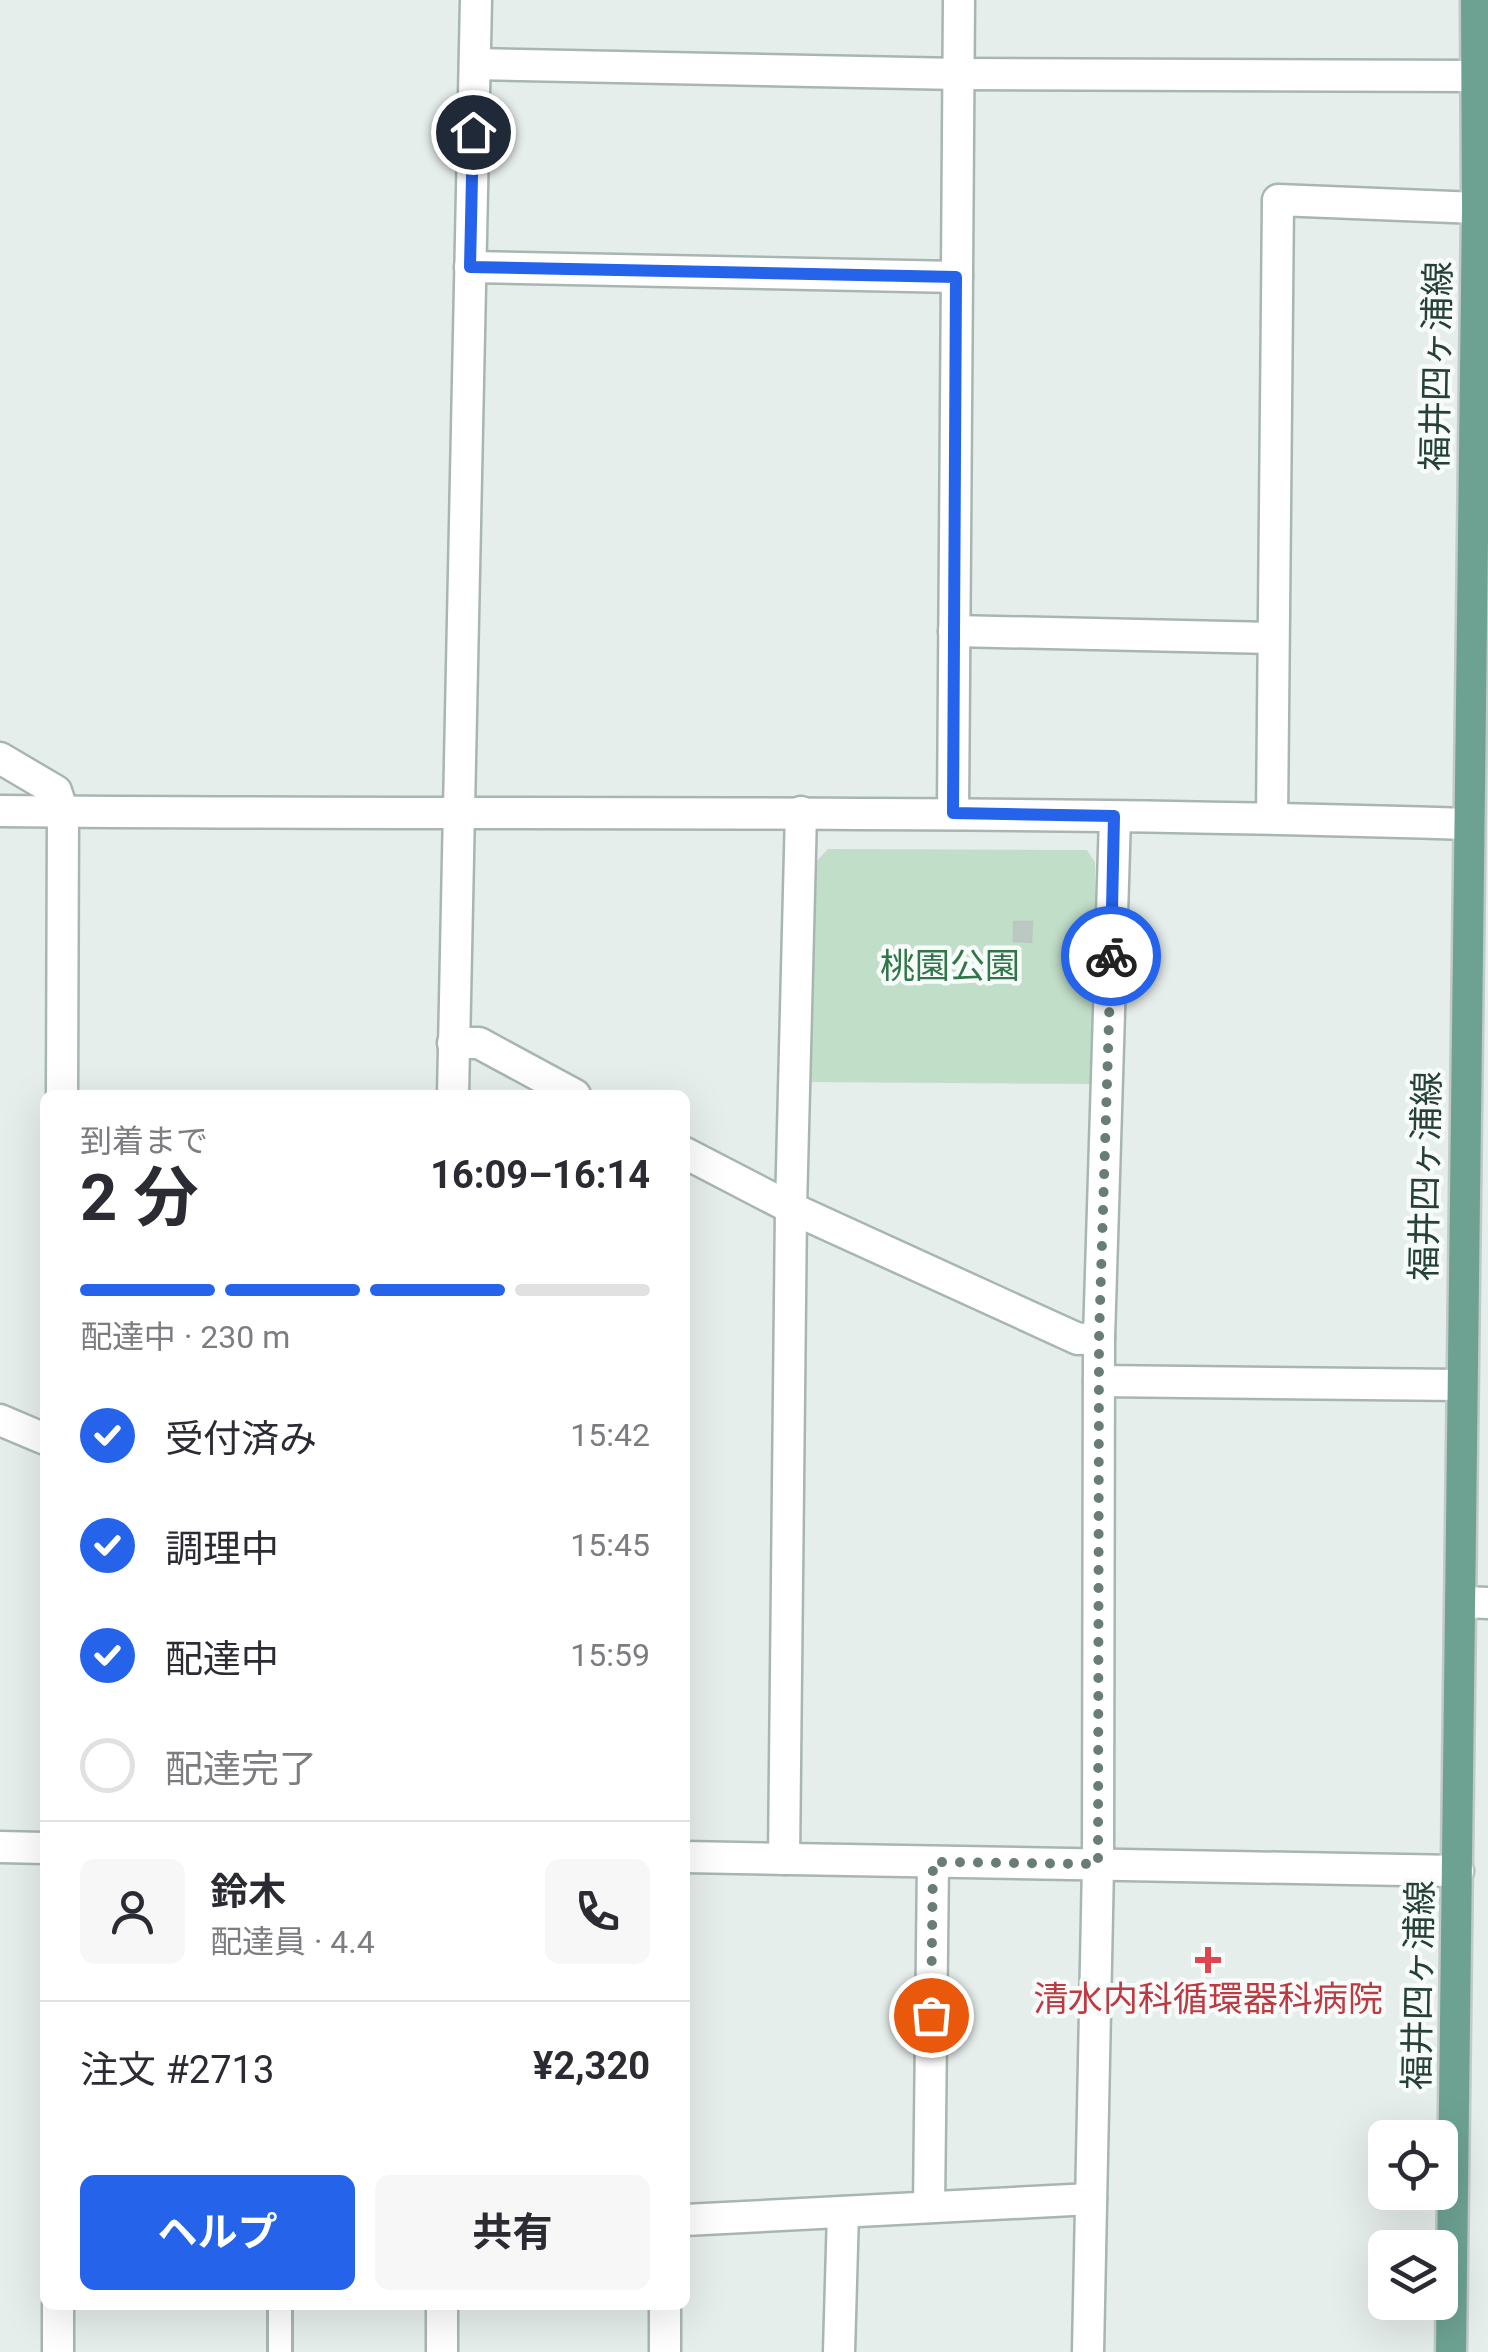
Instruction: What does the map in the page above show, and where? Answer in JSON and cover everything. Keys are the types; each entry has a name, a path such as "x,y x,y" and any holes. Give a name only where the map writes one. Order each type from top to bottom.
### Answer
{"main road":[{"name":"福井四ヶ浦線","path":"1451,2352 1458,1871 1475,1603 1461,1385 1476,1272 1480,95 1476,0"}],"street":[{"path":"452,1090 476,0"},
{"path":"953,813 959,0"},
{"path":"474,64 959,74 1480,95"},
{"path":"1272,818 1278,200 1477,208"},
{"path":"470,267 956,277"},
{"path":"954,631 1273,638"},
{"path":"0,758 56,792 63,812 62,1090"},
{"path":"0,811 457,815 953,813 1478,825"},
{"path":"784,1859 800,812"},
{"path":"1088,2352 1098,1864 1099,1338 1114,816"},
{"path":"453,1043 479,1043 567,1090"},
{"path":"690,1156 791,1208 1078,1339 1099,1338"},
{"path":"1099,1382 1461,1385"},
{"path":"0,1420 40,1437"},
{"path":"0,1848 40,1848"},
{"path":"690,1858 1458,1871"},
{"path":"929,2207 933,1862"},
{"path":"690,2220 1091,2199"},
{"path":"839,2352 842,2212"},
{"path":"58,2310 58,2352"},
{"path":"442,2310 442,2352"},
{"path":"665,2310 666,2352"}],"lane":[{"path":"280,2310 280,2352"}],"green space":[{"name":"桃園公園","path":"828,849 1087,850 1095,862 1096,1084 805,1082 811,867"}],"building":[{"path":"1014,922 1032,922 1031,942 1014,941"}],"way so far":[{"path":"931,2015 933,1862 1098,1864 1099,1338 1111,956"}],"place":[{"name":"清水内科循環器科病院","path":"1208,1960"}],"route":[{"path":"473,132 470,267 956,277 953,813 1114,816 1111,956"}]}
